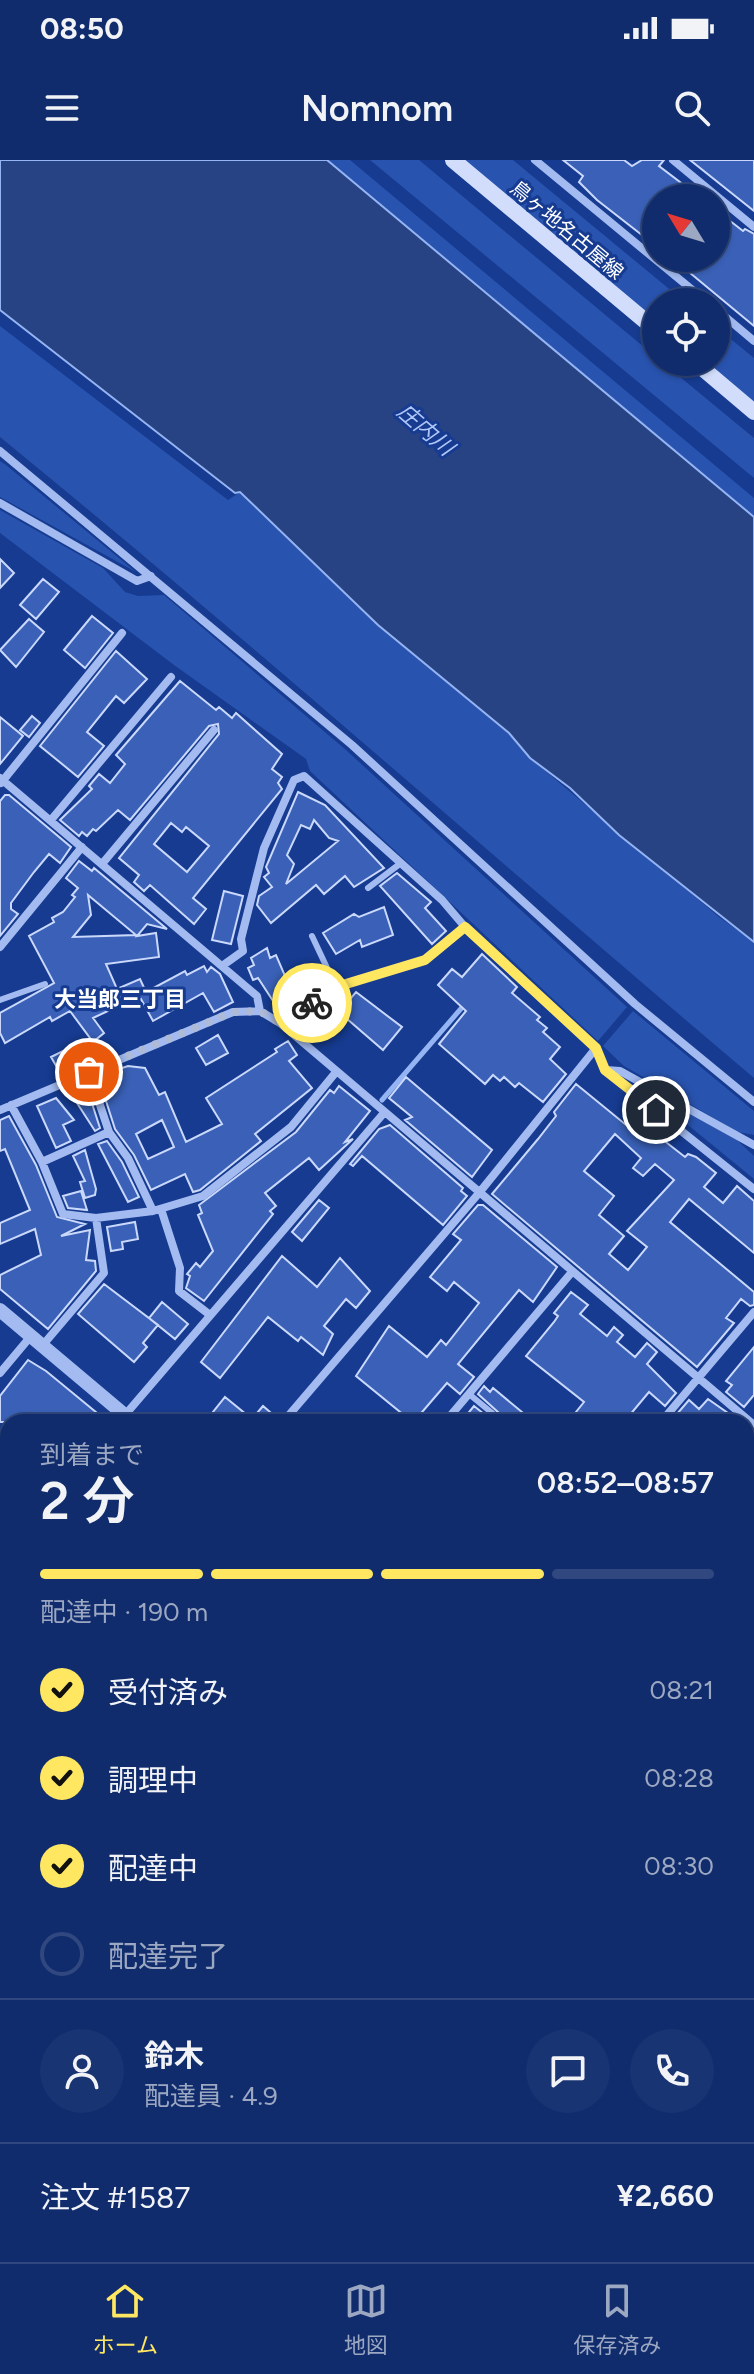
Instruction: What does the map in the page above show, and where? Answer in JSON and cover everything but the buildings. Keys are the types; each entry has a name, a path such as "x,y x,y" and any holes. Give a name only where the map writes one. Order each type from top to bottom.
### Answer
{"main road":[{"name":"鳥ヶ地名古屋線","path":"453,160 642,318"},
{"path":"712,376 754,412"}],"street":[{"path":"673,160 754,227"},
{"path":"537,161 690,288"},
{"path":"730,321 754,341"},
{"path":"0,451 352,745 635,1004 754,1102"},
{"path":"0,503 137,581 151,576"},
{"path":"122,633 1,780 257,996 260,1011"},
{"path":"51,820 171,677"},
{"path":"102,864 214,730"},
{"path":"222,966 243,951 241,939 264,848 294,780 304,776 401,863 596,1048 605,1070 754,1189"},
{"path":"0,947 82,847"},
{"path":"280,1023 336,987 425,960 465,927"},
{"path":"0,1110 233,1012 260,1011 280,1023 383,1114 741,1414"},
{"path":"290,1414 479,1193 596,1048"},
{"path":"605,1070 620,1071 754,1145"},
{"path":"89,1072 109,1132 128,1158 157,1210 180,1268 179,1291 210,1315"},
{"path":"11,1105 42,1162 63,1214 96,1218 157,1210 203,1196 291,1127 336,1072"},
{"path":"131,1414 210,1315 383,1114"},
{"path":"42,1162 109,1132"},
{"path":"0,1373 104,1273 96,1218"},
{"path":"452,1414 572,1272"},
{"path":"0,1310 119,1414"},
{"path":"668,1414 754,1312"}],"lane":[{"path":"368,888 401,863"},
{"path":"312,936 336,987"},
{"path":"0,1000 45,984"},
{"path":"469,1394 493,1414"}],"shaded area":[{"path":"327,160 350,160 754,498 754,517"},
{"path":"370,160 419,160 642,345 642,376 679,376 754,438 754,478"},
{"path":"465,160 513,160 642,266 642,272 649,272 668,288 642,288 642,308"},
{"path":"0,326 228,500 240,492 368,613 509,733 530,758 719,917 754,942 754,1078 190,595 0,437"},
{"path":"730,338 754,358 754,402 723,376 730,376"},
{"path":"0,461 6,465 136,572 0,497"},
{"path":"0,510 103,568 125,592 138,596 164,595 346,750 627,1007 598,1041 310,771 306,759 174,665 0,533"},
{"path":"633,1011 754,1111 754,1135 738,1132 624,1066 603,1046"},
{"path":"644,1089 737,1140 754,1156 754,1179"}],"water":[{"name":"庄内川","path":"0,160 327,160 754,517 754,942 619,835 570,788 530,758 509,733 378,625 240,492 235,493 0,310"}],"waterway":[{"path":"382,1100 465,1004"}],"way so far":[{"path":"89,1072 233,1012 260,1011 280,1023 312,1003"}],"district":[{"name":"大当郎三丁目","path":"120,999"}],"route":[{"path":"312,1003 336,987 425,960 465,927 596,1048 605,1070 656,1110"}]}
